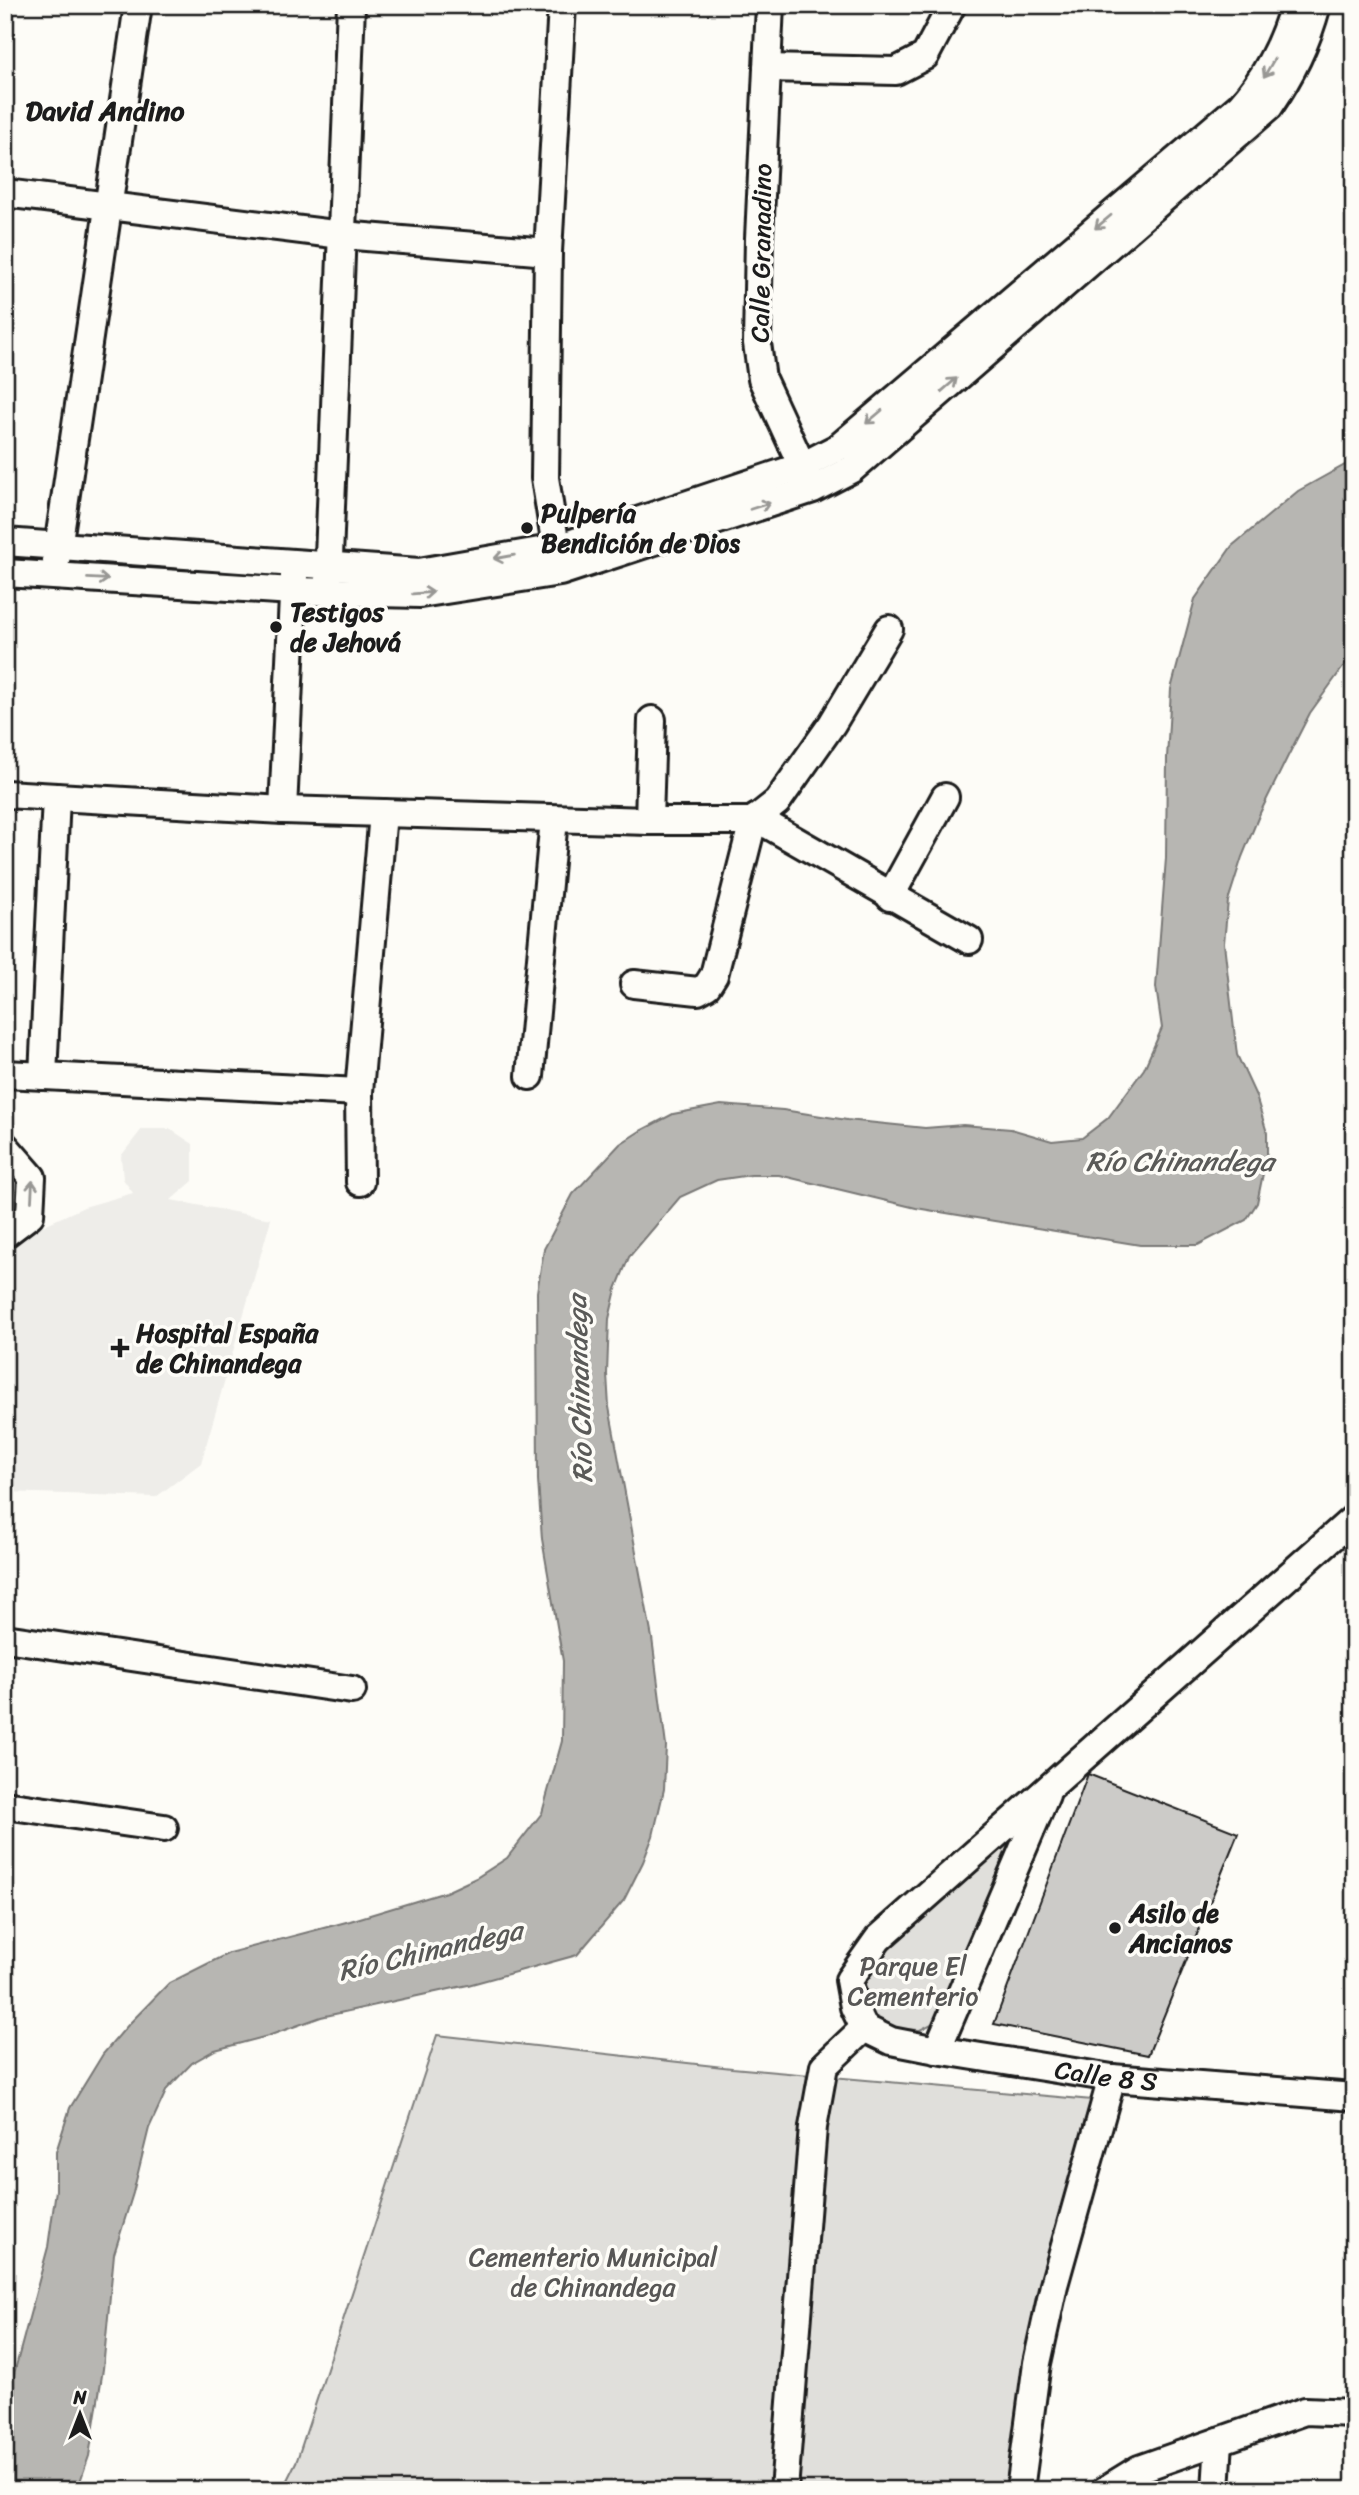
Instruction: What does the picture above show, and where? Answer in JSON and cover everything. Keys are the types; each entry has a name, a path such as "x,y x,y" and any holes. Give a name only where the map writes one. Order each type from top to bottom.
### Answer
{"street":[{"path":"55,576 138,5"},
{"path":"329,578 351,5"},
{"path":"558,560 545,478 548,252 562,5"},
{"name":"Calle Granadino","path":"769,5 757,342 762,379 807,477"},
{"path":"767,68 896,71 925,56 952,5"},
{"path":"807,477 1240,106 1268,72 1286,36 1294,5"},
{"path":"5,573 293,591 329,578 558,560 807,477 852,469 1269,107 1288,79 1307,41 1317,5"},
{"path":"5,193 342,235 548,252"},
{"path":"5,542 295,564 329,578"},
{"path":"282,810 295,564"},
{"path":"634,984 698,991 707,986 714,975 755,820 777,802 824,736 889,629"},
{"path":"649,821 652,720"},
{"path":"5,794 282,810 554,819 755,820 969,940"},
{"path":"43,1076 56,797"},
{"path":"890,897 945,797"},
{"path":"360,1182 359,1092 383,813"},
{"path":"530,1076 554,819"},
{"path":"5,1074 359,1092"},
{"path":"5,1146 33,1178 30,1215 5,1234"},
{"path":"784,2490 813,2127 824,2066 864,2028 854,2007 849,1980 878,1939 1354,1518"},
{"path":"5,1638 352,1690"},
{"path":"937,2050 1050,1785"},
{"path":"5,1805 164,1828"},
{"name":"Calle 8 S","path":"864,2028 891,2041 1112,2078 1354,2096"},
{"path":"1020,2490 1037,2363 1054,2285 1112,2078"},
{"path":"1105,2490 1139,2469 1305,2412 1354,2413"},
{"path":"1216,2490 1219,2441"}],"shaded area":[{"name":"Hospital España de Chinandega","path":"142,1129 170,1129 193,1144 193,1181 171,1200 271,1219 201,1463 156,1497 5,1492 5,1221 27,1233 84,1207 133,1193 123,1179 121,1156"}],"green space":[{"name":"Parque El Cementerio","path":"1021,1832 951,2014 920,2030 898,2029 873,2018 865,2002 861,1981 872,1958 1006,1835"},
{"name":"Cementerio Municipal de Chinandega","path":"437,2035 732,2068 1103,2101 1017,2490 282,2490 297,2460"}],"water":[{"name":"Río Chinandega","path":"1354,460 1354,652 1310,713 1288,756 1260,813 1228,901 1224,943 1237,1055 1256,1096 1267,1133 1267,1154 1257,1203 1246,1220 1198,1245 1140,1245 916,1208 779,1175 751,1175 717,1180 680,1197 629,1257 616,1289 609,1319 609,1407 652,1638 666,1746 664,1789 653,1836 624,1900 577,1955 468,1985 321,2017 268,2036 215,2050 192,2063 167,2089 149,2128 114,2254 103,2369 89,2456 77,2490 5,2490 5,2399 48,2247 56,2190 56,2152 70,2108 103,2054 169,1983 229,1953 446,1892 476,1878 507,1858 542,1813 562,1741 563,1661 542,1539 538,1480 537,1292 544,1249 573,1194 620,1144 640,1131 673,1114 721,1105 925,1128 963,1125 1011,1129 1052,1141 1082,1138 1108,1118 1144,1069 1162,1028 1156,987 1166,858 1171,689 1195,599 1232,546 1298,491"}],"building":[{"name":"Asilo de Ancianos","path":"1088,1774 1238,1833 1148,2055 994,2024"}],"place":[{"name":"Pulpería Bendición de Dios","path":"527,528"},
{"name":"Testigos de Jehová","path":"276,627"},
{"name":"Hospital España de Chinandega","path":"120,1348"},
{"name":"Asilo de Ancianos","path":"1115,1928"}],"district":[{"name":"David Andino","path":"105,110"}]}
